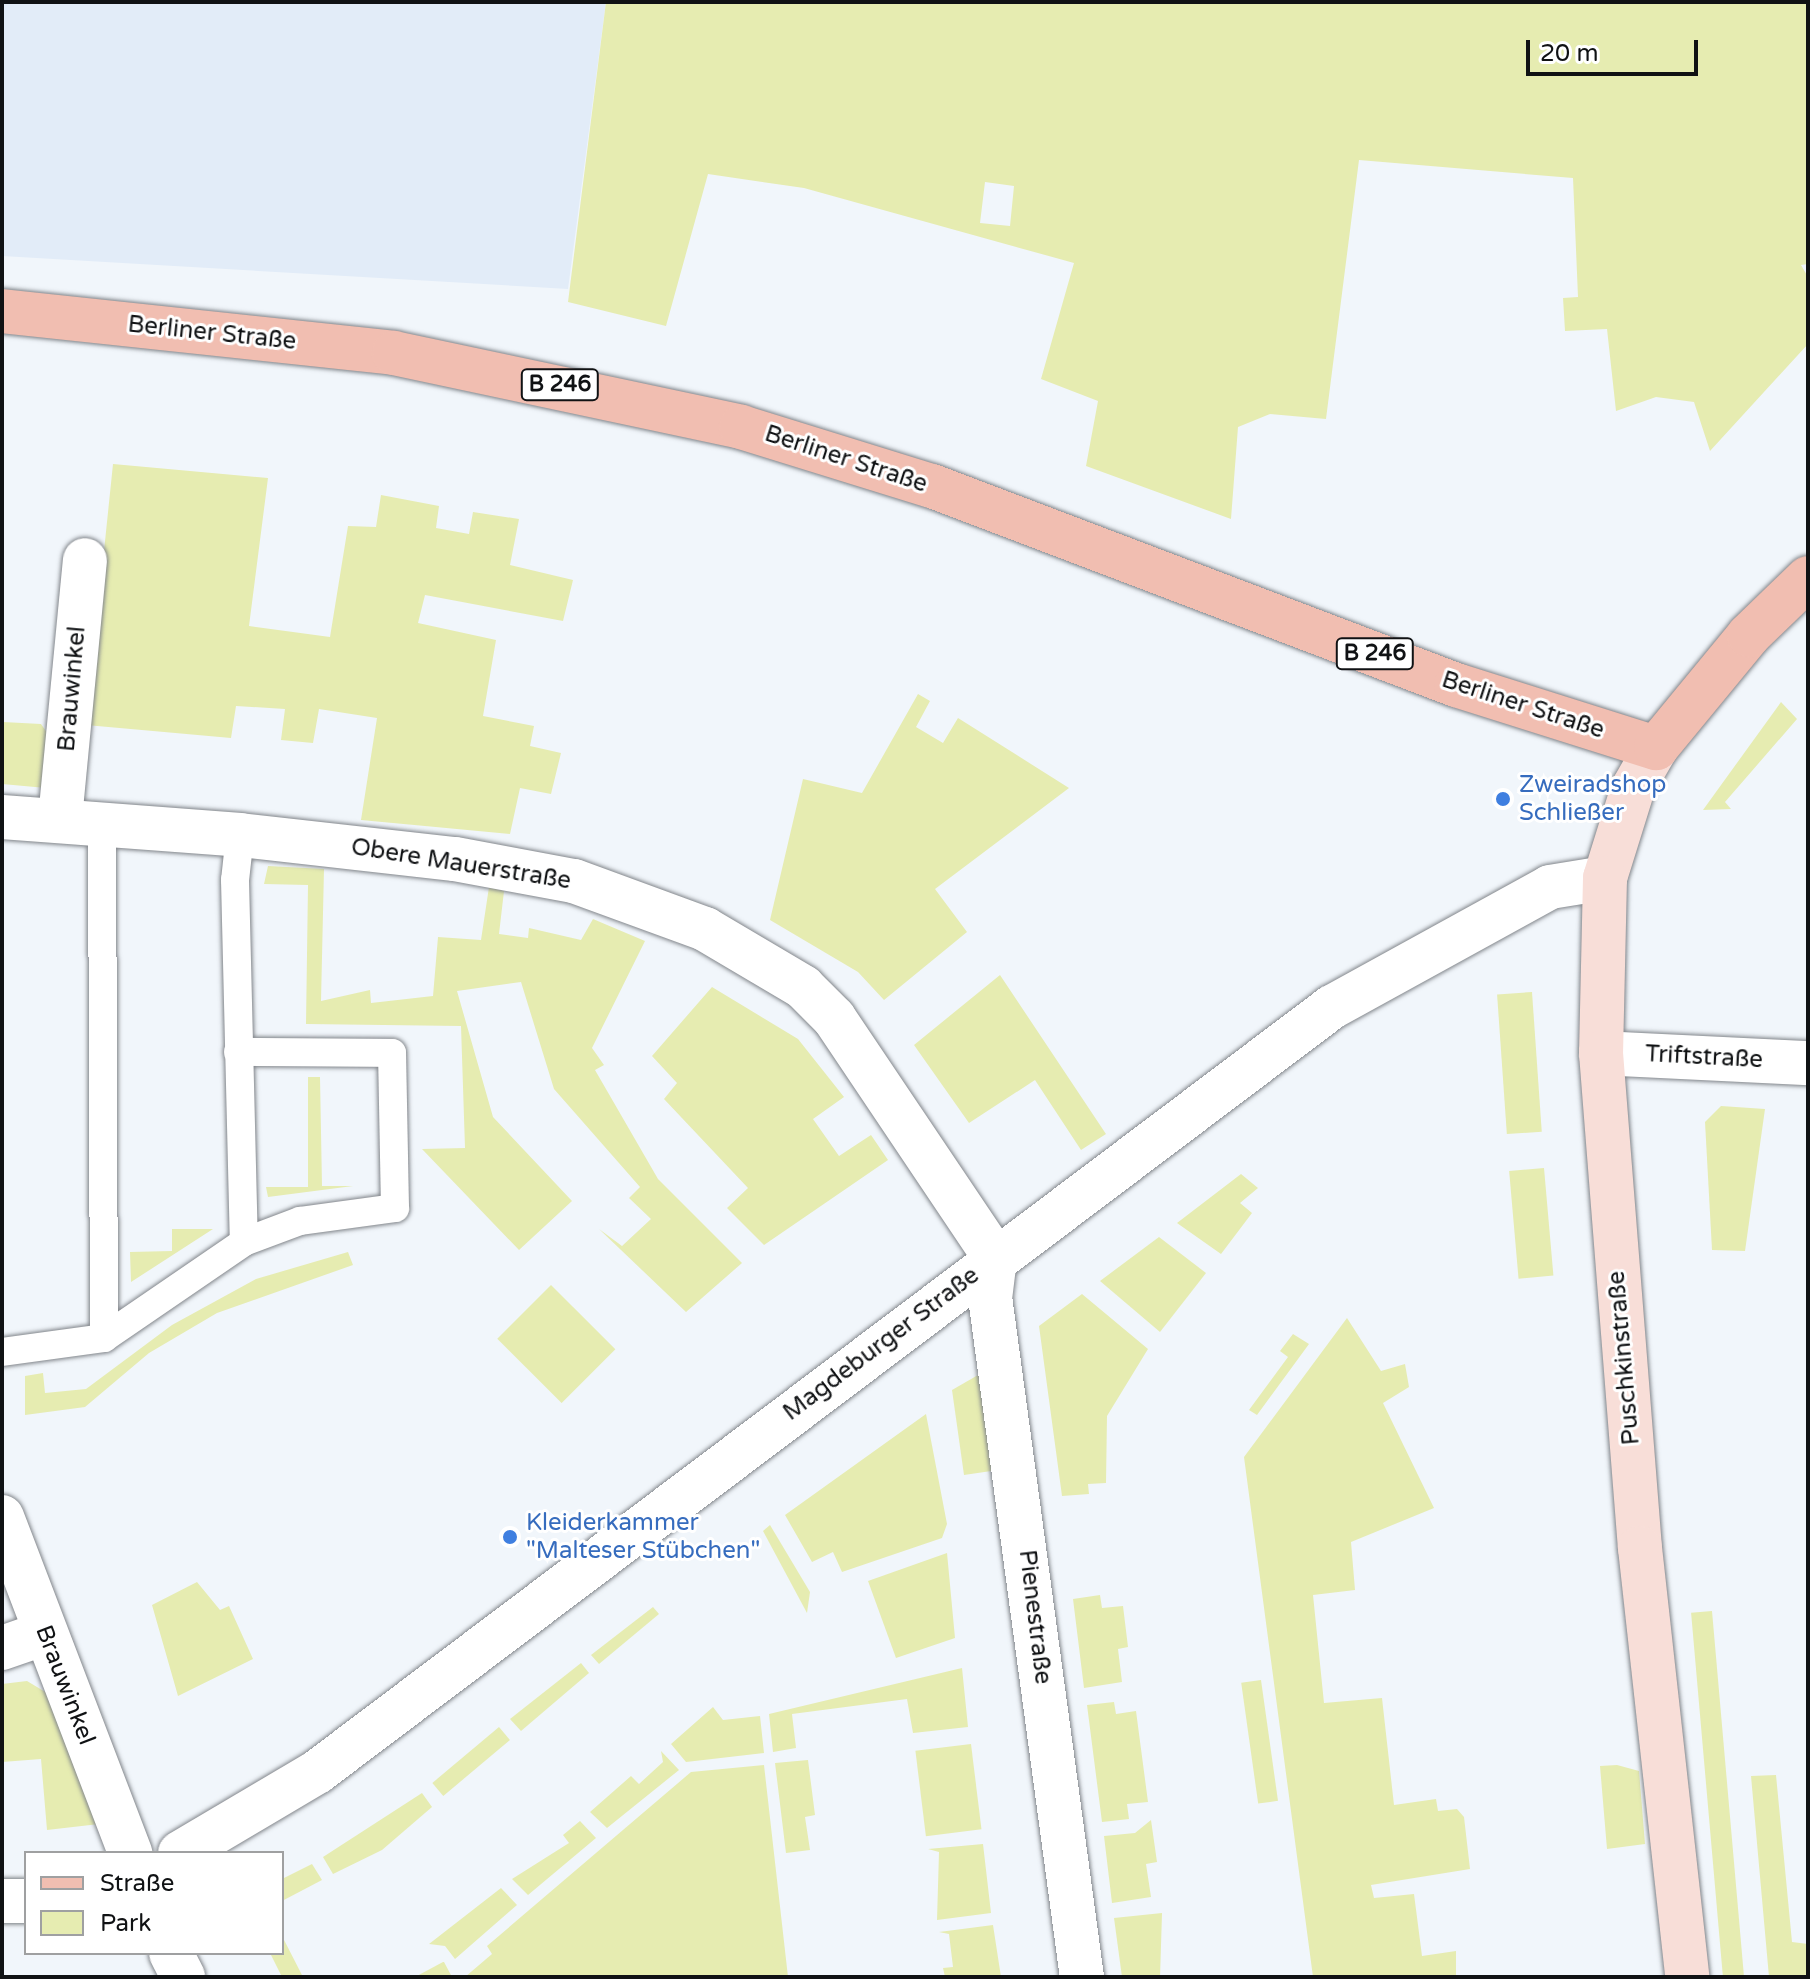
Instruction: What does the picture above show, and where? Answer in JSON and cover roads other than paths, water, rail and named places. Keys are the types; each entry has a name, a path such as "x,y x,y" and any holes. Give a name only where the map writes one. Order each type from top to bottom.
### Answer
{"main road":[{"name":"Berliner Straße","path":"2,311 394,353 741,427 932,486 1456,685 1656,748"},
{"path":"1656,748 1749,635 1808,578"},
{"name":"Puschkinstraße","path":"1656,748 1633,788 1605,878 1601,1053 1640,1548 1687,1977"}],"street":[{"name":"Brauwinkel","path":"81,822 85,560"},
{"name":"Obere Mauerstraße","path":"2,817 240,835 574,881 705,929 764,960 834,1018 995,1258"},
{"name":"Magdeburger Straße","path":"183,1851 317,1772 1332,1007 1550,887 1605,878"},
{"name":"Triftstraße","path":"1601,1053 1808,1063"},
{"name":"Pienestraße","path":"995,1258 990,1297 1082,1977"},
{"name":"Brauwinkel","path":"2,1517 129,1851"},
{"path":"2,1648 45,1633"},
{"path":"2,1901 24,1901"},
{"path":"172,1955 183,1977"}],"lane":[{"path":"81,822 104,1338"},
{"path":"240,835 238,1052 244,1242"},
{"path":"2,1352 104,1338 244,1242 300,1221 395,1208 392,1053 238,1052"}],"place":[{"name":"Zweiradshop Schließer","path":"1503,799"},
{"name":"Kleiderkammer \"Malteser Stübchen\"","path":"510,1537"}]}
